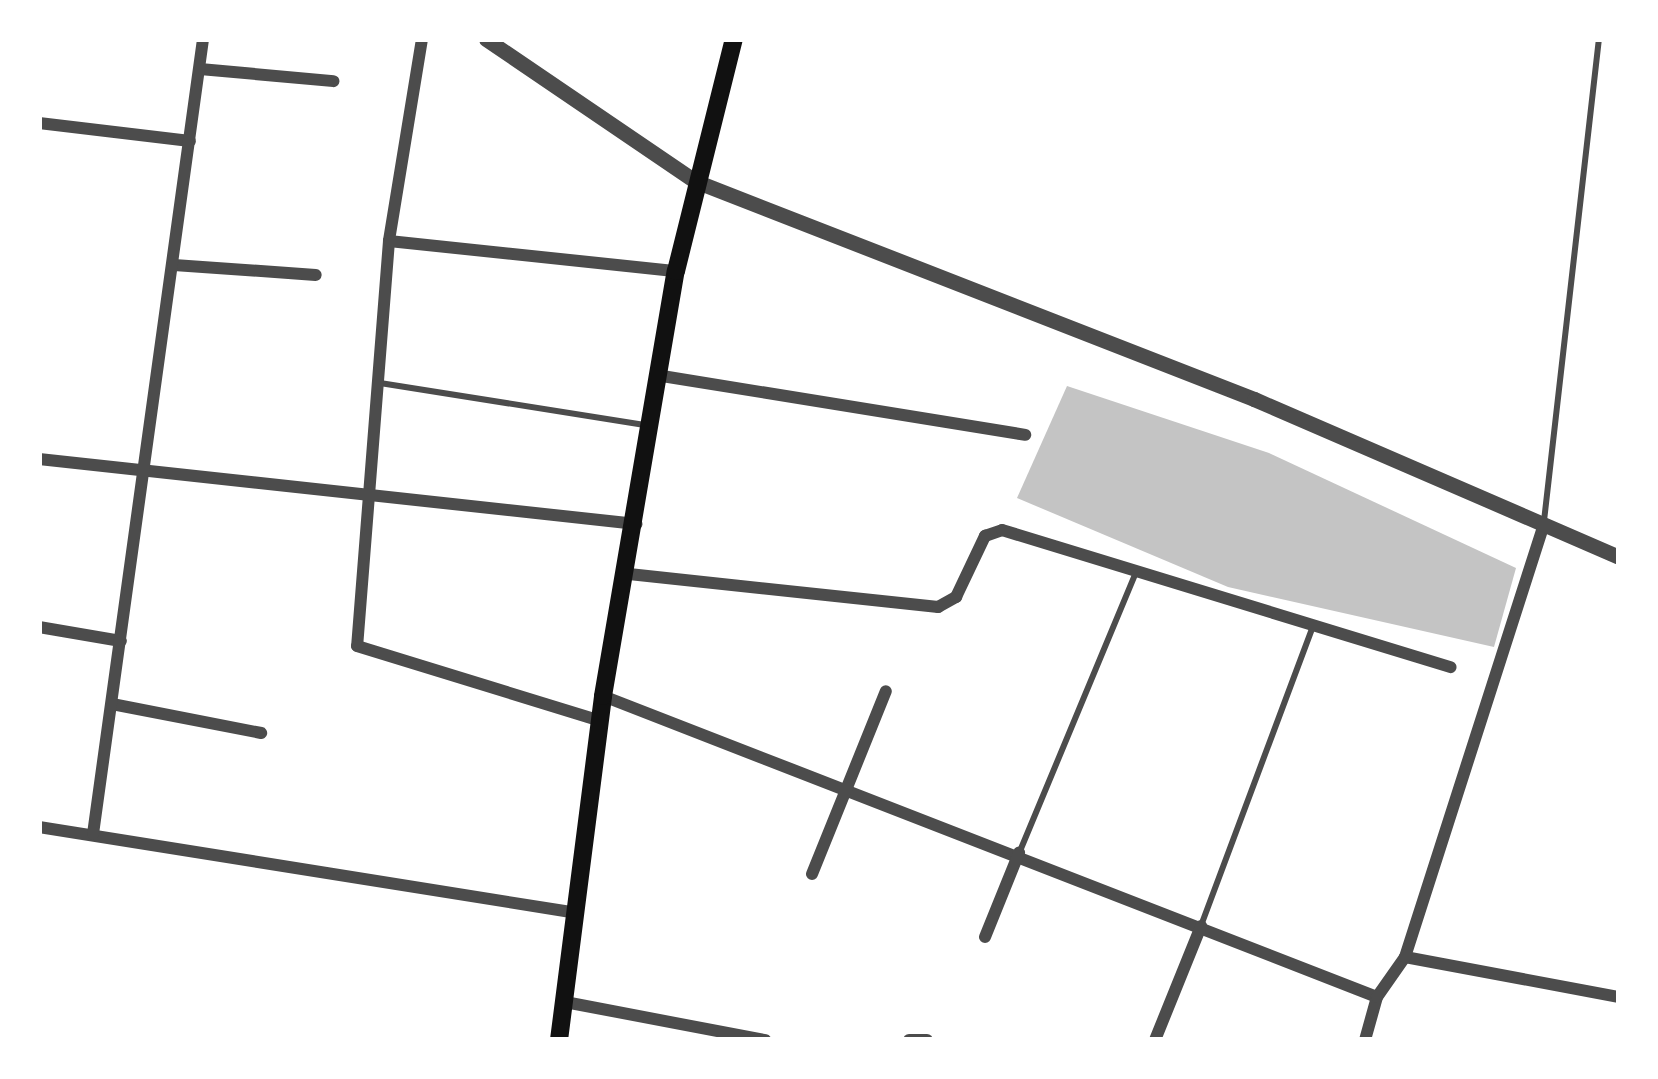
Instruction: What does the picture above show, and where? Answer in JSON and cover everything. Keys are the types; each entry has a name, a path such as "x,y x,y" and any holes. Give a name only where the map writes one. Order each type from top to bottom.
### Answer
{"main road":[{"path":"559,1040 604,696 629,574 676,271 694,181 734,39"}],"street":[{"path":"93,834 203,39"},
{"path":"422,39 389,242 357,646 602,721"},
{"path":"486,39 694,181 1254,399 1619,557"},
{"path":"200,69 333,81"},
{"path":"39,123 190,140"},
{"path":"389,242 676,271"},
{"path":"174,265 316,274"},
{"path":"662,376 1025,435"},
{"path":"39,458 637,524"},
{"path":"1365,1040 1377,997 1406,957 1544,525"},
{"path":"629,574 938,607 956,597 985,536 1002,530 1451,667"},
{"path":"39,627 121,641"},
{"path":"812,874 886,691"},
{"path":"604,696 1019,853 1377,997"},
{"path":"112,704 261,733"},
{"path":"39,826 577,913"},
{"path":"985,937 1019,853"},
{"path":"1155,1040 1201,926"},
{"path":"1406,957 1619,997"},
{"path":"565,1002 765,1040"},
{"path":"909,1040 928,1040"}],"lane":[{"path":"1544,525 1599,39"},
{"path":"376,382 653,426"},
{"path":"1019,853 1136,572"},
{"path":"1201,926 1314,625"}],"building":[{"path":"1067,386 1269,453 1516,568 1494,647 1228,587 1017,498"}]}
